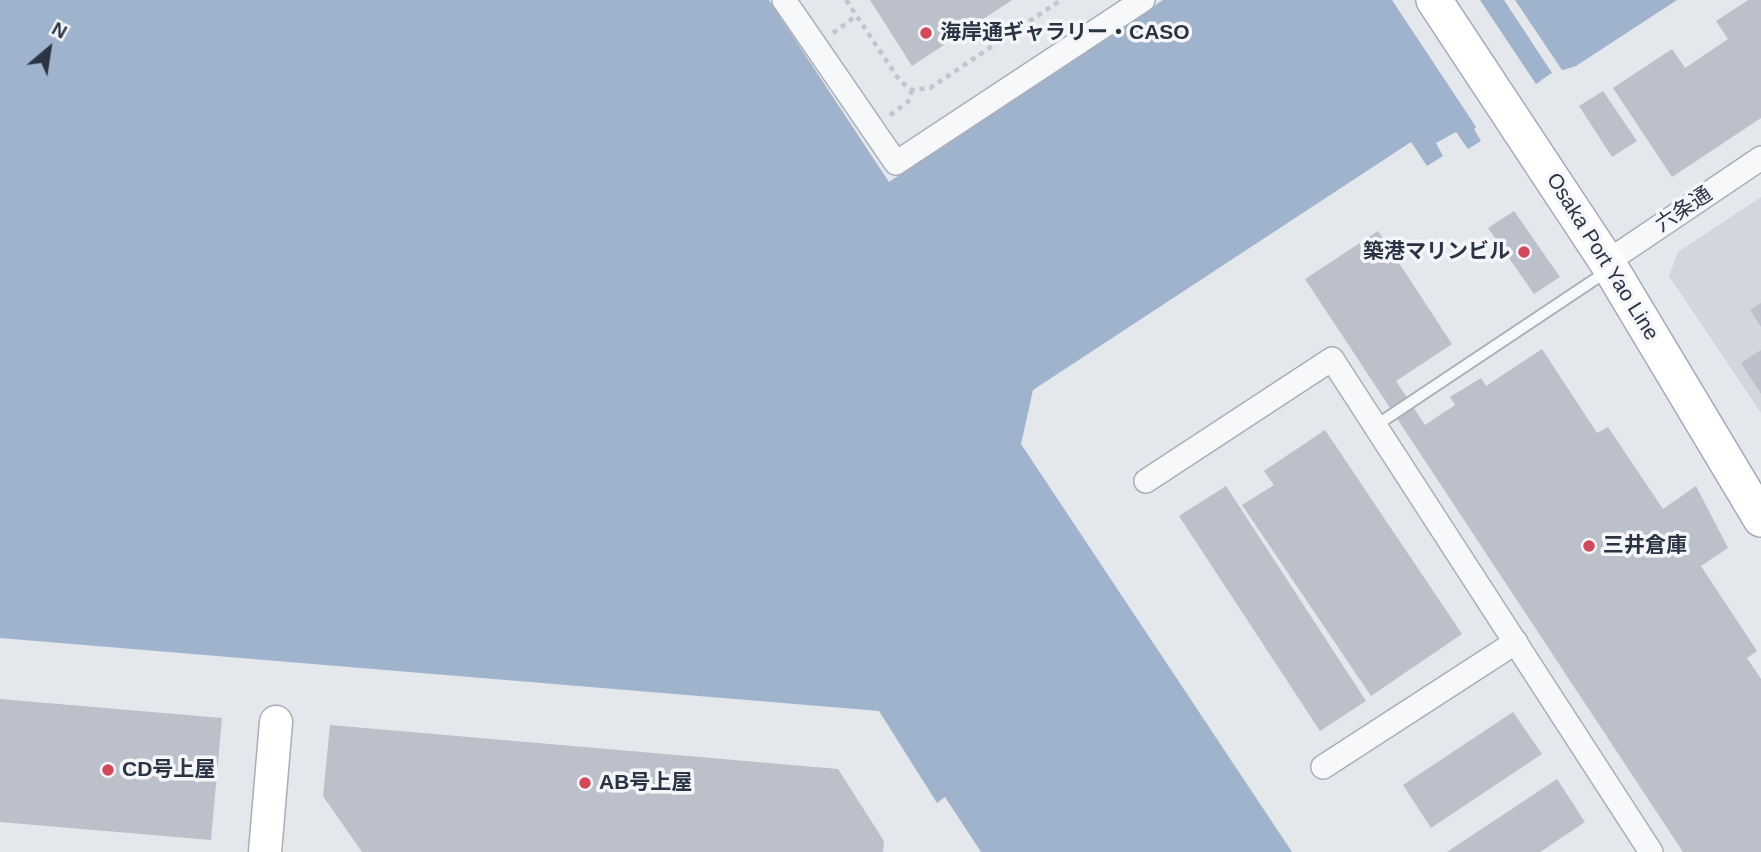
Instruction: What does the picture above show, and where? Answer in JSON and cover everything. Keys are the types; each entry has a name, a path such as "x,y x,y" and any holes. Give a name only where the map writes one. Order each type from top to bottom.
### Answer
{"main road":[{"name":"Osaka Port Yao Line","path":"1434,0 1609,265 1761,519"}],"street":[{"path":"784,0 896,163 1143,0"},
{"name":"六条通","path":"1609,265 1761,158"},
{"path":"1146,481 1332,359 1651,852"},
{"path":"1323,766 1516,642"},
{"path":"265,852 276,722"}],"lane":[{"path":"1375,426 1609,265"}],"path":[{"path":"846,0 900,81 912,90 930,88 1061,0"},
{"path":"908,102 912,90"}],"shaded area":[{"path":"1761,197 1761,413 1669,276 1678,252"}],"water":[{"path":"0,0 769,0 889,182 1163,0 1677,0 1576,66 1550,74 1474,129 1481,141 1468,149 1456,132 1436,143 1443,156 1427,166 1411,142 1033,390 1021,444 1292,852 981,852 945,797 937,803 879,711 0,638"}],"pier":[{"path":"1392,0 1480,0 1538,87 1478,130"},
{"path":"1504,0 1515,0 1564,73 1554,76"}],"building":[{"name":"海岸通ギャラリー・CASO","path":"870,0 1012,0 912,66"},
{"path":"1748,0 1761,0 1761,118 1672,177 1613,88 1672,49 1685,68 1728,39 1716,21"},
{"path":"1603,91 1637,141 1612,157 1579,106"},
{"name":"築港マリンビル","path":"1514,211 1560,277 1534,294 1488,228"},
{"name":"三井倉庫","path":"1378,231 1452,344 1396,381 1425,425 1455,405 1450,397 1481,378 1486,386 1542,349 1597,433 1608,427 1663,509 1696,486 1728,548 1701,566 1757,651 1747,658 1761,679 1761,852 1683,852 1305,279"},
{"path":"1761,303 1761,327 1750,310"},
{"path":"1761,350 1761,394 1741,363"},
{"path":"1325,430 1462,634 1371,696 1242,505 1274,485 1264,471"},
{"path":"1226,486 1366,701 1320,731 1179,516"},
{"name":"CD号上屋","path":"0,699 222,718 211,840 0,822"},
{"path":"1513,712 1542,754 1431,828 1403,785"},
{"name":"AB号上屋","path":"330,725 838,769 884,841 883,852 362,852 323,796"},
{"path":"1557,779 1585,822 1540,852 1447,852"}],"place":[{"name":"海岸通ギャラリー・CASO","path":"926,33"},
{"name":"築港マリンビル","path":"1524,252"},
{"name":"三井倉庫","path":"1589,546"},
{"name":"CD号上屋","path":"108,770"},
{"name":"AB号上屋","path":"585,783"}]}
